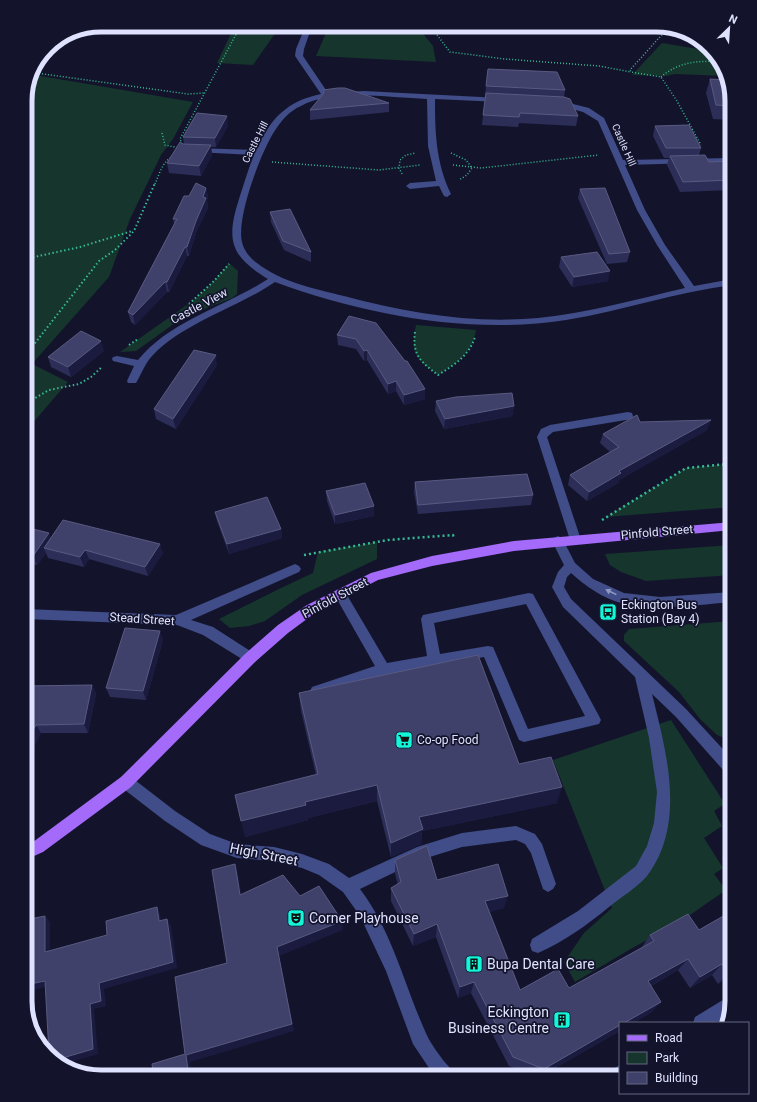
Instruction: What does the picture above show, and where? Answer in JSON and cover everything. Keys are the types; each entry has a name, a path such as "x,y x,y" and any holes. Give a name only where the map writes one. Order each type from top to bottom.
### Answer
{"main road":[{"name":"Pinfold Street","path":"126,782 250,658 283,629 311,608 376,576 432,560 514,546 725,527"},
{"path":"32,849 44,842 126,782"}],"street":[{"path":"307,32 299,56 326,96"},
{"name":"Castle Hill","path":"239,249 235,236 236,224 256,160 270,133 288,110 311,100 326,96 355,93 511,100"},
{"path":"431,96 431,132 434,164 447,194"},
{"name":"Castle Hill","path":"551,102 564,103 581,108 594,114 601,120 641,210 661,244 691,289"},
{"path":"185,150 260,153"},
{"path":"620,163 725,160"},
{"path":"410,186 441,183"},
{"path":"239,249 256,267 274,278 370,307 418,316 477,322 519,322 566,317 691,289 725,283"},
{"name":"Castle View","path":"132,381 140,364 153,350 172,335 190,324 236,301 274,278"},
{"path":"115,358 140,364"},
{"path":"579,539 542,437 550,428 628,416"},
{"path":"558,541 571,566 589,582 622,598 660,602 725,597"},
{"path":"571,566 562,575 558,587 567,604 681,713 725,762"},
{"path":"177,620 295,569"},
{"path":"340,594 384,669"},
{"path":"310,693 384,669 434,659 488,651 524,736 594,720 529,598 427,619 434,659"},
{"name":"Stead Street","path":"32,614 177,620 208,631 250,658"},
{"path":"538,945 584,917 642,871 654,849 661,823 664,792 656,738 641,676"},
{"name":"High Street","path":"126,782 170,816 206,840 237,851 274,854 302,861 324,869 348,887 366,910 393,968 419,1038 441,1070"},
{"path":"348,887 417,854 462,840 516,833 530,839 537,850 548,884"},
{"path":"703,1022 724,1008"}],"path":[{"path":"185,150 180,139 236,32"},
{"path":"435,32 450,52 548,64 599,66 661,77 677,100 710,161"},
{"path":"631,72 630,70 632,66 664,32"},
{"path":"661,77 665,73 686,63 712,61"},
{"path":"38,73 181,93 204,93"},
{"path":"162,133 165,145 185,150"},
{"path":"32,347 99,261 115,250 134,231 163,166 168,159 185,150"},
{"path":"32,258 80,248 134,231"},
{"path":"188,304 214,281 239,249"},
{"path":"418,316 413,344 415,353 423,364 438,375 456,364 467,354 475,339 477,322"},
{"path":"32,400 49,390 79,384 91,377 142,336"},
{"path":"579,539 606,516 686,468 725,464"},
{"path":"295,569 305,554 388,540 446,535 453,535 460,556"}],"green space":[{"path":"232,32 276,32 253,65 217,63"},
{"path":"326,32 422,32 433,46 436,62 316,56"},
{"path":"662,43 702,50 716,67 720,76 675,74 666,76 632,75"},
{"path":"37,75 193,102 173,139 161,155 130,219 109,277 32,364 32,97 34,83"},
{"path":"229,263 238,271 237,294 232,298 182,318 136,351 120,352 194,300 214,281"},
{"path":"416,325 476,330 471,345 463,357 438,375 424,364 416,354 414,343"},
{"path":"32,364 68,382 32,424"},
{"path":"725,464 725,508 606,517 686,468"},
{"path":"377,542 377,559 302,595 265,621 249,626 230,628 219,619 313,573 318,552"},
{"path":"725,545 725,575 646,581 621,572 610,565 605,554"},
{"path":"725,622 725,738 717,735 700,719 679,692 624,641 624,635 629,629"},
{"path":"671,720 725,804 714,811 722,826 704,838 723,868 714,874 725,891 677,924 634,947 575,982 564,962 584,933 612,908 553,760"}],"building":[{"path":"488,69 557,72 565,90 486,86"},
{"path":"710,79 722,80 723,83 725,106 716,105"},
{"path":"345,88 389,103 310,110 324,93 323,90"},
{"path":"486,93 564,97 570,99 578,116 520,113 519,117 483,115"},
{"path":"197,113 227,116 215,138 183,137"},
{"path":"689,125 701,148 666,148 655,126"},
{"path":"180,142 183,144 211,145 199,166 167,163"},
{"path":"705,155 709,162 725,161 725,180 683,182 670,156"},
{"path":"196,183 206,188 203,197 206,198 187,247 185,247 167,282 165,282 133,315 128,312 177,219 173,219 184,196 189,196"},
{"path":"605,188 630,252 609,254 580,189"},
{"path":"290,209 311,252 283,241 270,212"},
{"path":"597,252 610,271 574,277 561,257"},
{"path":"349,316 376,323 405,361 407,361 425,389 404,395 396,381 388,384 367,350 364,351 356,339 337,335"},
{"path":"81,331 101,341 68,367 48,357"},
{"path":"194,350 216,355 173,419 154,409"},
{"path":"512,393 514,406 445,419 436,401 456,397"},
{"path":"637,415 640,422 711,420 619,471 621,473 589,492 570,475 619,447 603,434"},
{"path":"527,474 533,495 418,505 415,482"},
{"path":"365,483 374,506 335,515 326,491"},
{"path":"267,497 281,529 227,544 215,512"},
{"path":"63,520 160,544 145,567 85,550 80,557 44,548"},
{"path":"32,529 49,533 33,556"},
{"path":"125,628 160,631 143,691 106,688"},
{"name":"Co-op Food","path":"478,655 519,764 551,757 562,787 419,817 423,829 391,843 377,785 305,802 306,805 241,821 235,795 318,774 299,693"},
{"path":"92,685 84,724 36,725 32,732 32,686"},
{"path":"427,846 437,880 498,864 508,896 485,901 520,990 558,969 569,988 654,941 650,935 688,914 699,930 725,915 725,968 722,964 700,977 688,959 648,981 661,1002 626,1022 619,1022 619,1026 544,1069 513,1057 474,982 460,987 437,924 414,934 391,888 401,882 395,860"},
{"path":"235,864 240,895 283,875 300,896 319,886 342,921 277,947 292,1024 186,1055 188,1070 153,1070 152,1064 185,1054 175,977 227,963 212,870"},
{"path":"157,907 159,921 167,919 173,962 99,983 101,1001 90,1004 93,1049 62,1058 49,1046 45,981 32,984 32,919 45,916 45,952 107,935 106,921"}],"place":[{"name":"Eckington Bus Station (Bay 4)","path":"608,612"},
{"name":"Co-op Food","path":"404,740"},
{"name":"Corner Playhouse","path":"296,918"},
{"name":"Bupa Dental Care","path":"474,964"},
{"name":"Eckington Business Centre","path":"562,1020"}]}
